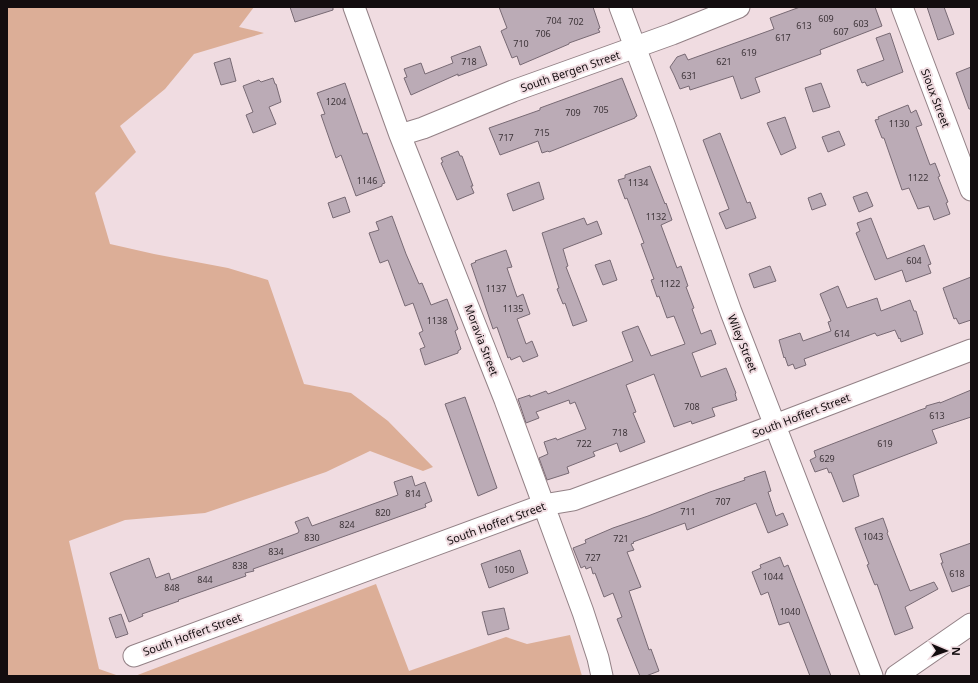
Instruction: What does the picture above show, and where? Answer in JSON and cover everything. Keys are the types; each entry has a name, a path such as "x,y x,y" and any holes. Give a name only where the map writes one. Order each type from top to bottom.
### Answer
{"street":[{"name":"Moravia Street","path":"354,7 400,135 493,370 583,612 598,658 602,676"},
{"name":"Wiley Street","path":"620,7 731,312 872,676"},
{"name":"South Bergen Street","path":"400,135 422,128 513,91 636,48 739,7"},
{"name":"Sioux Street","path":"902,7 971,190"},
{"name":"South Hoffert Street","path":"134,656 543,505 573,500 971,350"},
{"path":"896,676 971,624"}],"shaded area":[{"path":"7,7 254,7 239,27 264,33 194,54 165,89 120,126 136,152 95,193 110,244 228,268 268,280 304,384 351,393 388,421 433,467 423,471 370,451 326,472 205,513 125,520 69,541 99,669 119,676 7,676"},
{"path":"376,584 409,671 506,637 527,644 570,635 582,676 135,676"}],"building":[{"path":"290,7 333,7 333,10 295,22"},
{"path":"499,7 593,7 600,32 569,43 520,65 517,56 512,58 501,31 507,28"},
{"path":"800,7 875,7 882,26 820,50 821,54 755,78 760,92 741,99 733,76 690,90 689,86 680,89 670,67 677,57 685,54 688,60 774,29 770,18"},
{"path":"927,7 944,7 954,34 938,40"},
{"path":"890,33 903,72 867,86 865,82 862,83 857,70 884,60 876,38"},
{"path":"480,46 487,65 458,76 458,74 411,95 404,78 407,77 404,69 421,63 425,74 453,63 451,57"},
{"path":"230,58 236,81 221,85 214,63"},
{"path":"971,67 971,109 969,109 956,73"},
{"path":"273,78 281,102 269,107 276,124 253,133 246,115 253,112 243,86 259,80 261,82"},
{"path":"622,78 637,116 635,118 549,152 542,153 538,141 500,155 489,128"},
{"path":"345,83 363,134 367,133 385,183 382,184 382,186 356,196 341,155 336,158 321,115 325,114 317,93"},
{"path":"821,83 830,107 813,112 805,88"},
{"path":"908,105 911,113 916,110 922,125 916,127 930,165 935,163 940,176 938,177 948,202 946,203 950,214 934,220 929,206 918,209 909,188 902,190 884,138 882,138 875,120 879,119 878,117"},
{"path":"785,117 796,148 781,155 767,123"},
{"path":"839,131 845,145 828,152 822,137"},
{"path":"720,133 747,203 750,202 756,218 726,229 719,213 729,209 703,140"},
{"path":"458,151 460,156 462,156 473,186 471,186 474,193 457,200 441,163 443,162 441,158"},
{"path":"650,166 672,220 661,225 677,268 681,266 688,286 686,287 694,308 692,309 701,334 711,330 716,344 692,353 701,377 726,368 736,393 737,400 712,408 715,416 692,424 691,421 674,427 654,374 626,385 636,412 633,413 645,442 620,452 617,443 593,452 595,456 567,467 569,473 547,480 539,458 548,454 544,442 556,438 557,440 586,429 575,402 570,404 569,400 536,412 539,418 526,423 518,399 530,395 530,397 546,391 548,394 633,361 622,332 638,326 651,356 685,344 674,316 667,318 659,296 657,297 651,280 654,279 641,244 644,243 627,198 625,199 618,180 625,178 625,175"},
{"path":"539,182 544,199 513,211 507,194"},
{"path":"867,192 873,206 859,212 853,197"},
{"path":"821,193 826,205 812,210 808,198"},
{"path":"345,197 350,212 333,218 328,203"},
{"path":"392,216 419,284 422,283 431,305 447,299 458,329 455,331 461,349 458,353 425,365 420,349 425,347 419,333 423,331 413,303 405,306 388,260 380,263 369,233 379,230 376,222"},
{"path":"584,218 587,225 597,221 602,234 563,249 568,266 566,267 587,321 573,326 565,303 563,304 557,289 559,288 542,233"},
{"path":"871,218 887,259 924,245 931,264 928,265 931,273 906,282 902,270 875,280 856,233 860,231 857,223"},
{"path":"506,250 512,267 507,268 517,297 523,294 530,314 517,319 526,344 532,341 538,356 523,362 520,356 511,360 510,357 508,358 497,327 493,329 471,264 476,262 475,261"},
{"path":"610,260 617,280 603,285 595,265"},
{"path":"770,266 776,281 754,288 749,274"},
{"path":"971,277 971,320 959,324 956,318 954,319 943,288"},
{"path":"838,286 847,308 877,298 881,311 910,300 914,311 916,311 923,334 901,342 895,330 877,336 875,333 804,359 806,365 795,369 793,364 788,366 779,340 800,333 803,341 831,331 828,322 831,321 820,294"},
{"path":"971,390 971,417 932,430 937,443 853,475 859,496 843,502 831,472 829,473 827,468 815,472 810,460 816,457 814,451 926,408 926,406 940,403"},
{"path":"465,397 497,488 478,496 445,404"},
{"path":"765,471 771,491 768,492 776,516 783,513 788,525 768,533 756,503 687,530 685,523 631,544 634,550 627,552 641,587 629,591 649,650 651,649 659,671 646,676 640,676 617,619 622,617 613,593 604,597 595,573 593,574 591,567 586,569 585,566 581,568 573,548 586,543 585,540 613,528 745,480 744,478"},
{"path":"412,476 415,486 425,482 432,501 425,504 426,507 253,569 254,571 245,573 246,576 142,614 143,616 129,622 110,573 149,558 156,578 169,573 171,580 298,533 299,531 295,522 308,517 312,526 398,495 394,482"},
{"path":"883,518 888,532 887,533 910,591 934,582 938,589 905,607 913,628 895,635 877,584 875,585 867,565 869,564 855,528"},
{"path":"971,543 971,585 952,592 941,563 943,563 940,554"},
{"path":"520,550 528,573 489,588 481,564"},
{"path":"780,557 784,567 788,565 831,676 810,676 789,622 779,625 768,592 761,595 752,572 761,568 760,565"},
{"path":"504,608 509,629 488,635 482,612"},
{"path":"121,614 128,634 116,638 109,618"}]}
